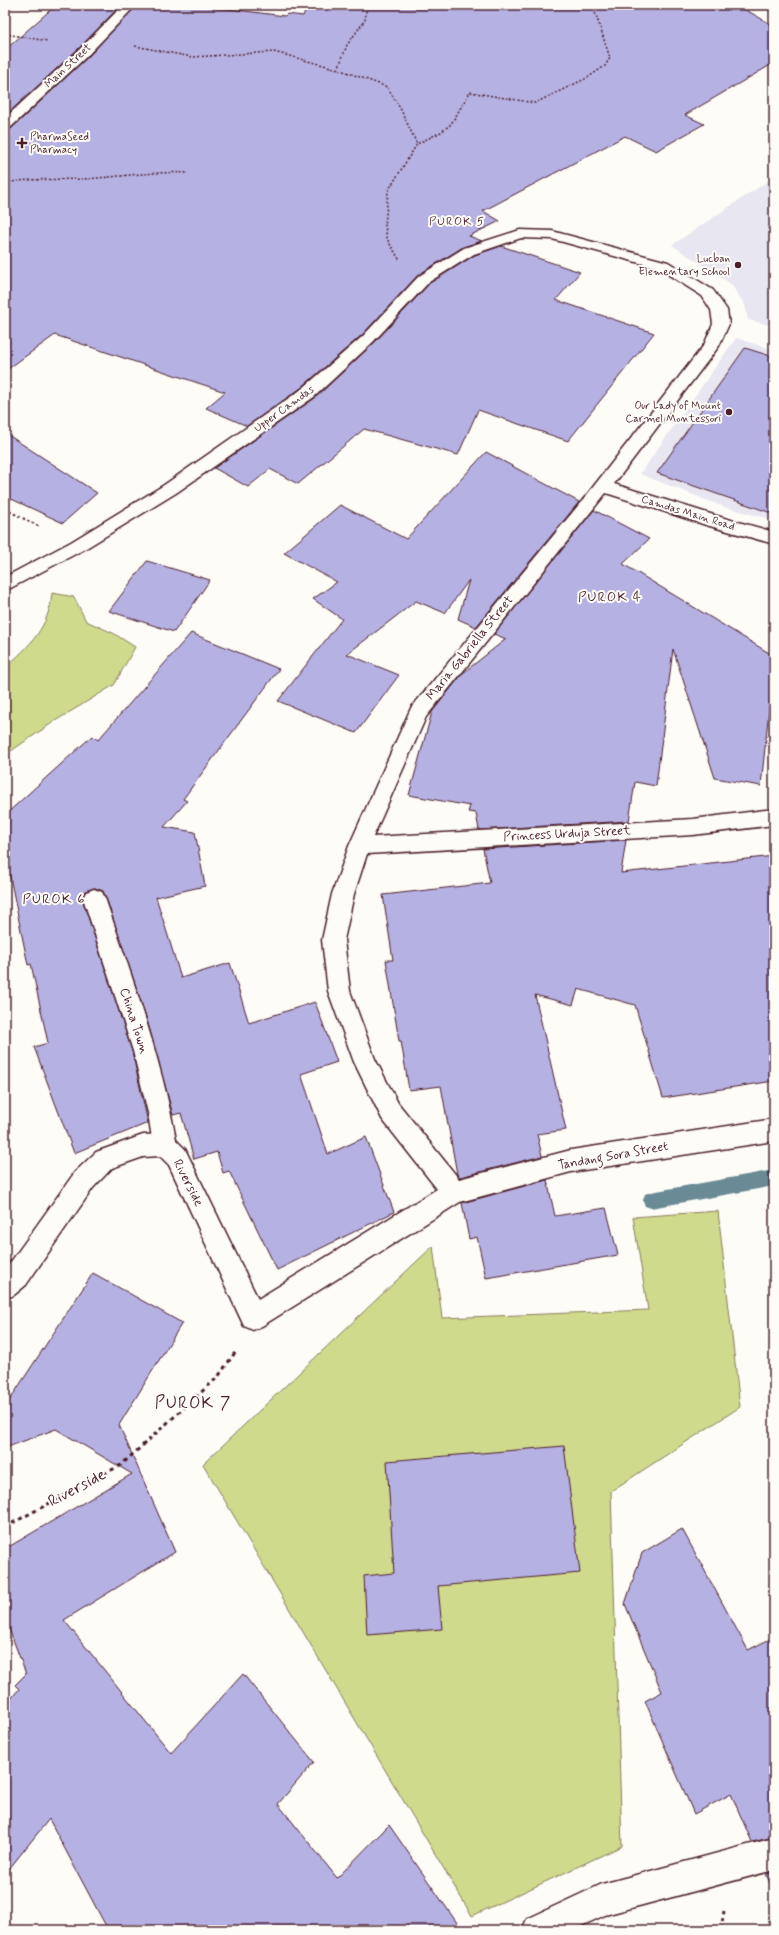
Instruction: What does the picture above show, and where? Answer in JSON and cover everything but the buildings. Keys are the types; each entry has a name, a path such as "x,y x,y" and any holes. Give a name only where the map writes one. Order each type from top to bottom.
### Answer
{"street":[{"name":"Main Street","path":"5,125 84,52 130,5"},
{"name":"Upper Camdas","path":"5,585 77,546 170,489 308,393 368,339 424,279 469,251 520,234 552,235"},
{"name":"Maria Gabriella Street","path":"454,1192 390,1111 365,1062 339,991 333,940 343,894 359,846 418,713 603,486 711,346 721,324 720,310 708,293 663,265 552,235"},
{"name":"Camdas Main Road","path":"603,486 712,521 774,538"},
{"name":"Princess Urduja Street","path":"359,846 693,827 774,817"},
{"name":"China Town","path":"94,898 141,1040 160,1108 165,1145"},
{"name":"Tandang Sora Street","path":"454,1192 571,1161 774,1130"},
{"name":"Riverside","path":"5,1286 17,1276 84,1180 104,1160 143,1146 165,1145 177,1157 253,1317"},
{"path":"253,1317 454,1192"},
{"path":"538,1930 602,1900 774,1854"}],"path":[{"path":"338,69 347,45 365,20 367,5"},
{"path":"400,261 387,239 385,226 388,191 417,144 441,132 451,124 470,92 535,103 566,90 605,66 610,58 594,9"},
{"path":"5,34 50,41 84,52"},
{"path":"132,46 192,57 274,52 338,69 387,87 400,108 417,144"},
{"path":"5,183 27,180 85,179 169,172 188,174"},
{"name":"Riverside","path":"5,1527 121,1465 218,1377 245,1338 253,1317"}],"shaded area":[{"name":"Lucban Elementary School","path":"774,177 774,326 748,320 745,305 731,284 672,245"},
{"name":"Our Lady of Mount Carmel Montessori","path":"736,338 774,350 774,520 724,507 640,474"}],"green space":[{"path":"52,593 74,597 86,621 113,633 135,647 114,685 55,721 5,755 5,668 37,635 47,616"},
{"path":"718,1211 740,1407 611,1491 622,1846 472,1916 203,1464 433,1246 442,1318 648,1310 633,1217"}],"waterway":[{"path":"651,1200 774,1178"}],"place":[{"name":"PharmaSeed Pharmacy","path":"22,143"},
{"name":"Lucban Elementary School","path":"738,265"},
{"name":"Our Lady of Mount Carmel Montessori","path":"729,412"}],"district":[{"name":"PUROK 5","path":"457,222"},
{"name":"PUROK 4","path":"610,597"},
{"name":"PUROK 6","path":"54,899"},
{"name":"PUROK 7","path":"193,1403"}]}
